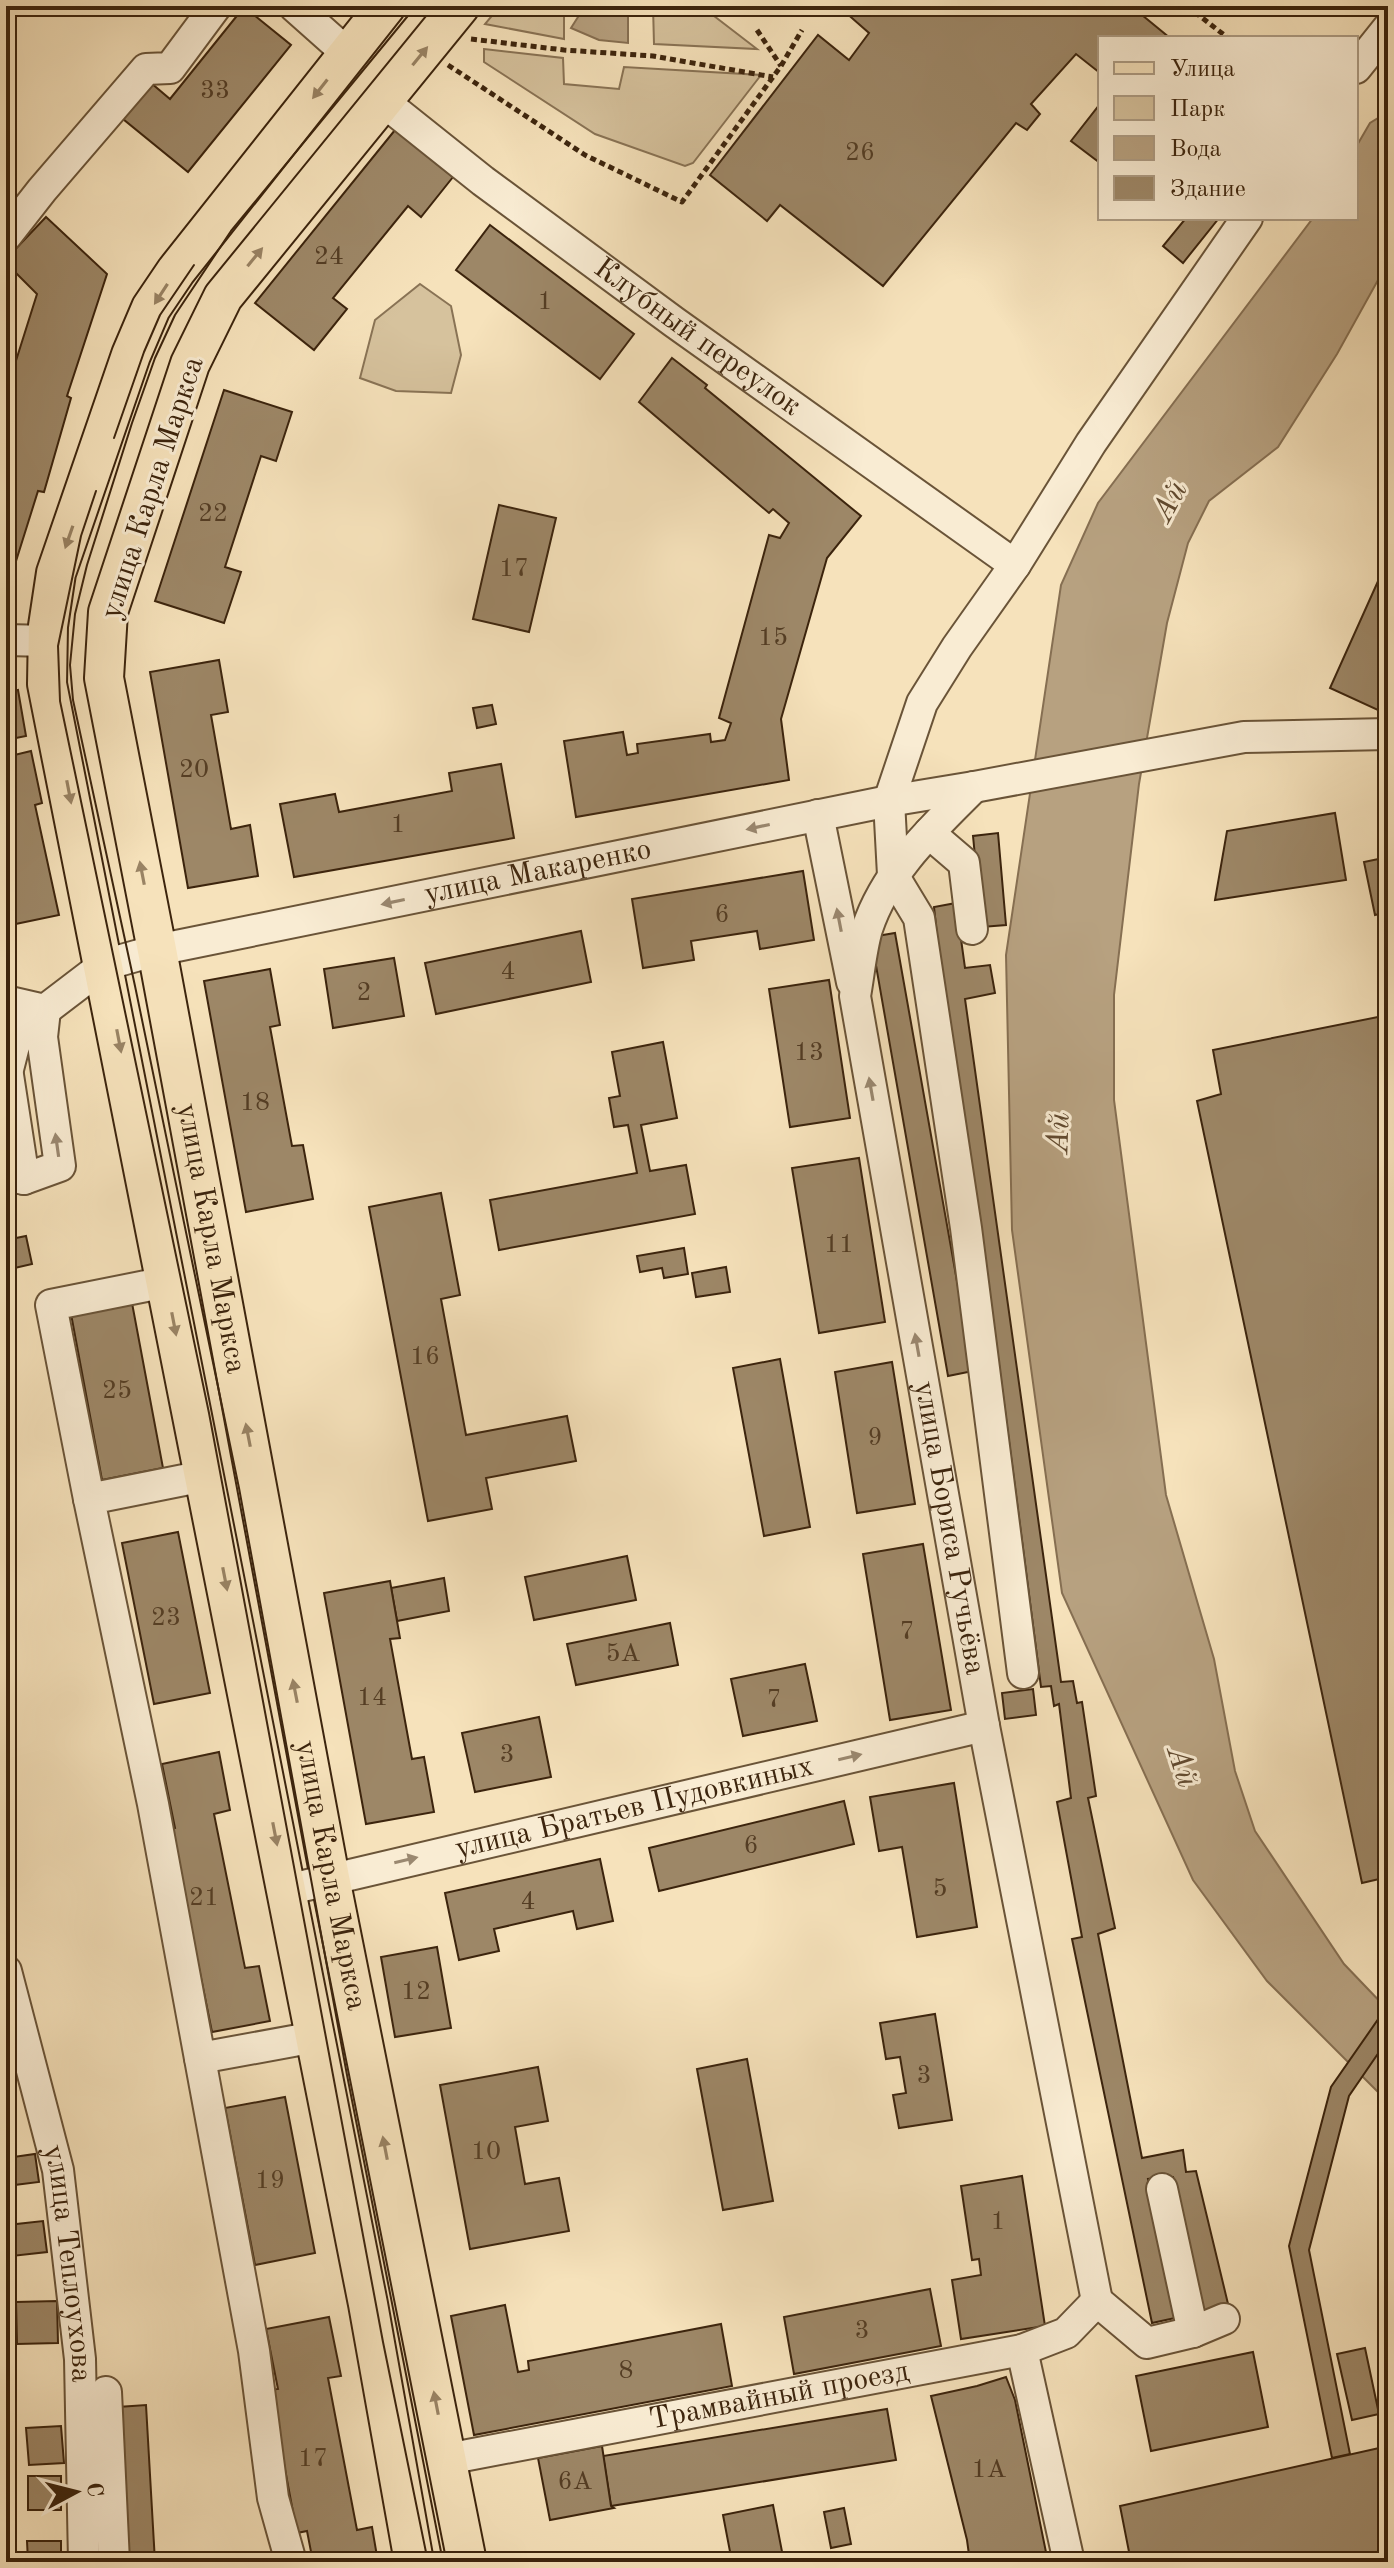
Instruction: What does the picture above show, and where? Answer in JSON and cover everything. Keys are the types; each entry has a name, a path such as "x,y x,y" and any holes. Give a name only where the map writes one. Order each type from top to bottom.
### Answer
{"main road":[{"name":"улица Карла Маркса","path":"386,6 176,271 151,308 131,355 56,573 48,626 47,684 368,2304 414,2562"},
{"name":"улица Карла Маркса","path":"459,22 384,102 223,297 190,364 108,612 104,678 330,1878 467,2562"}],"street":[{"path":"6,236 146,69 170,68 216,6"},
{"path":"294,6 348,54"},
{"path":"1358,66 1388,28"},
{"name":"Клубный переулок","path":"384,102 483,181 674,322 1015,565"},
{"path":"1023,1673 966,1228 919,918 893,875 889,801 922,703 1015,565 1091,443 1246,220"},
{"path":"6,640 48,641"},
{"name":"улица Макаренко","path":"104,965 157,950 818,815 1244,737 1388,734"},
{"name":"улица Бориса Ручьёва","path":"986,785 929,833 893,875 867,929 855,996 984,1726 1097,2301"},
{"path":"818,815 855,996"},
{"path":"929,833 964,863 972,929"},
{"path":"45,1010 42,1037 60,1166 15,1177 7,1076 17,1034 45,1010 104,965"},
{"path":"6,1001 45,1010"},
{"path":"166,1282 51,1305 153,1804 254,2351 273,2498 291,2562"},
{"path":"89,1499 204,1476"},
{"name":"улица Братьев Пудовкиных","path":"286,1890 984,1726"},
{"name":"улица Теплоухова","path":"6,1971 58,2170 80,2359 84,2562"},
{"path":"200,2058 315,2037"},
{"path":"1162,2189 1193,2332"},
{"path":"1097,2301 1147,2343 1193,2332 1224,2319"},
{"name":"Трамвайный проезд","path":"447,2459 1022,2350 1066,2333 1097,2301"},
{"path":"1022,2350 1069,2562"},
{"path":"106,2392 114,2562"}],"path":[{"path":"1187,6 1225,36"},
{"path":"459,22 564,50 653,56 773,77"},
{"path":"757,30 781,66"},
{"path":"444,63 585,155 682,202 781,66 802,30"}],"green space":[{"path":"500,6 564,6 564,39 485,24"},
{"path":"653,6 701,6 757,49 654,44"},
{"path":"484,49 563,58 564,84 619,89 624,67 761,75 693,163 685,166 595,134 484,62"},
{"path":"420,284 451,306 461,355 451,393 396,391 360,378 375,320"}],"water":[{"path":"585,6 628,6 628,43 599,40 571,28"},
{"name":"Ай","path":"1388,112 1388,262 1337,354 1278,447 1209,501 1188,543 1167,623 1139,784 1114,995 1114,1100 1166,1495 1214,1659 1235,1771 1255,1831 1344,1964 1388,2010 1388,2102 1267,1981 1193,1880 1062,1593 1012,1230 1006,955 1061,585 1098,503 1311,220 1358,220 1358,144 1370,123"}],"building":[{"path":"850,6 1131,6 1168,36 1098,36 1098,71 1076,54 1031,104 1040,114 1027,130 1016,123 883,286 780,205 767,221 710,175 818,35 849,60 869,33 845,12"},
{"path":"244,7 291,45 188,172 123,119 151,83 170,99"},
{"path":"1098,107 1098,161 1071,141"},
{"path":"395,130 453,177 421,217 408,206 333,298 347,309 314,350 255,303"},
{"path":"46,217 107,274 67,396 71,398 44,492 38,491 6,593 6,416 15,388 8,386 37,294 6,263 6,259"},
{"path":"1184,220 1217,220 1183,263 1163,246"},
{"path":"490,225 634,334 600,379 456,270"},
{"path":"672,358 861,516 827,558 781,719 789,780 576,817 564,741 623,732 627,755 638,753 637,744 710,734 711,742 725,740 731,723 719,718 769,535 780,538 789,523 773,509 769,513 639,402"},
{"path":"224,390 292,412 276,461 261,456 225,567 241,572 224,623 155,601"},
{"path":"499,505 556,518 529,632 473,619"},
{"path":"1388,559 1388,692 1380,711 1330,688"},
{"path":"219,660 228,712 211,715 231,829 250,825 258,876 188,888 150,672"},
{"path":"18,690 26,736 6,740 6,692"},
{"path":"492,705 496,724 477,728 473,708"},
{"path":"31,751 42,803 35,805 59,915 6,926 6,757"},
{"path":"501,764 514,838 294,877 280,804 335,794 339,812 452,791 449,773"},
{"path":"1335,813 1346,880 1215,900 1227,831"},
{"path":"998,833 1006,925 982,927 973,836"},
{"path":"1388,857 1388,912 1375,915 1364,862"},
{"path":"803,871 814,940 760,949 757,931 691,941 694,960 643,968 632,899"},
{"path":"956,903 965,968 990,965 995,993 965,999 1061,1682 1073,1681 1077,1703 1082,1702 1096,1796 1088,1798 1115,1928 1098,1934 1142,2158 1183,2150 1186,2172 1196,2171 1229,2308 1205,2315 1173,2177 1148,2179 1175,2318 1152,2323 1072,1939 1082,1937 1057,1802 1071,1798 1059,1704 1054,1706 1051,1686 1041,1687 983,1242 944,1001 934,907"},
{"path":"581,931 591,982 436,1014 425,963"},
{"path":"895,933 973,1371 948,1376 871,937"},
{"path":"394,958 404,1016 333,1028 324,969"},
{"path":"270,969 280,1025 270,1027 292,1146 303,1145 313,1199 246,1212 204,981"},
{"path":"829,980 850,1118 790,1127 769,989"},
{"path":"1388,1015 1388,1877 1362,1883 1197,1101 1221,1094 1213,1050"},
{"path":"663,1042 677,1118 641,1125 650,1171 686,1165 695,1214 499,1250 490,1200 637,1173 628,1125 614,1127 609,1098 620,1096 612,1052"},
{"path":"859,1158 885,1322 819,1333 792,1168"},
{"path":"441,1193 460,1295 441,1299 466,1435 567,1416 576,1461 486,1478 492,1509 428,1521 369,1207"},
{"path":"26,1236 32,1264 6,1270 6,1240"},
{"path":"684,1248 688,1274 664,1278 662,1268 640,1272 637,1256"},
{"path":"726,1267 730,1292 696,1297 692,1273"},
{"path":"132,1303 163,1468 102,1480 71,1314"},
{"path":"780,1359 810,1527 764,1536 733,1368"},
{"path":"892,1362 915,1504 857,1513 835,1372"},
{"path":"178,1532 210,1693 154,1704 122,1543"},
{"path":"923,1544 951,1710 890,1720 863,1554"},
{"path":"627,1556 636,1600 534,1620 525,1577"},
{"path":"444,1578 449,1611 397,1621 391,1588"},
{"path":"390,1581 400,1638 390,1639 412,1759 424,1757 434,1812 366,1824 324,1593"},
{"path":"670,1623 678,1665 576,1685 567,1644"},
{"path":"805,1664 817,1721 743,1736 731,1679"},
{"path":"1033,1689 1036,1715 1005,1719 1002,1693"},
{"path":"539,1717 551,1777 475,1792 462,1733"},
{"path":"219,1752 230,1810 214,1814 245,1968 259,1966 270,2021 212,2032 199,1968 191,1969 164,1830 175,1828 162,1764"},
{"path":"954,1783 977,1927 917,1937 902,1847 879,1851 870,1797"},
{"path":"844,1801 854,1844 659,1891 649,1848"},
{"path":"600,1859 613,1921 577,1929 573,1911 494,1929 499,1951 459,1960 445,1893"},
{"path":"437,1947 451,2028 395,2037 381,1957"},
{"path":"1388,2005 1388,2039 1349,2096 1309,2250 1350,2454 1332,2458 1289,2246 1331,2087"},
{"path":"935,2014 952,2120 899,2128 893,2095 906,2093 900,2057 886,2059 880,2023"},
{"path":"12,2042 16,2074 6,2075 6,2043"},
{"path":"747,2059 773,2201 723,2210 697,2069"},
{"path":"538,2067 548,2121 515,2127 525,2184 559,2178 569,2231 470,2249 440,2085"},
{"path":"285,2097 315,2253 255,2265 225,2108"},
{"path":"35,2154 39,2182 6,2186 6,2158"},
{"path":"1022,2176 1045,2326 961,2339 952,2280 981,2275 979,2259 972,2260 961,2186"},
{"path":"43,2221 47,2252 12,2256 8,2225"},
{"path":"930,2289 941,2346 794,2374 784,2317"},
{"path":"57,2301 58,2343 17,2344 16,2302"},
{"path":"505,2305 518,2372 529,2370 528,2361 721,2324 732,2386 474,2435 451,2316"},
{"path":"329,2317 341,2376 328,2378 357,2530 372,2527 378,2562 313,2562 307,2531 297,2533 270,2390 278,2389 266,2329"},
{"path":"1365,2348 1379,2414 1352,2420 1337,2354"},
{"path":"1253,2352 1268,2427 1151,2451 1136,2376"},
{"path":"1006,2377 1015,2400 1048,2562 970,2562 931,2396"},
{"path":"146,2405 155,2562 126,2562 118,2407"},
{"path":"887,2409 896,2460 611,2506 603,2456"},
{"path":"61,2426 64,2463 29,2465 26,2428"},
{"path":"602,2446 611,2506 614,2508 550,2520 538,2458"},
{"path":"1388,2446 1388,2562 1131,2562 1120,2506"},
{"path":"28,2476 61,2476 61,2510 28,2510"},
{"path":"773,2505 784,2562 732,2562 723,2515"},
{"path":"844,2508 851,2544 831,2548 824,2512"},
{"path":"27,2541 61,2541 61,2562 28,2562"}],"tram line":[{"path":"416,6 231,231 175,315 155,358 132,423 87,565 75,614 70,665 73,700 239,1488 347,2075 443,2562"},
{"path":"114,438 160,315 194,265"},
{"path":"96,491 81,536 58,646 60,701 209,1413 383,2342 428,2562"}]}
